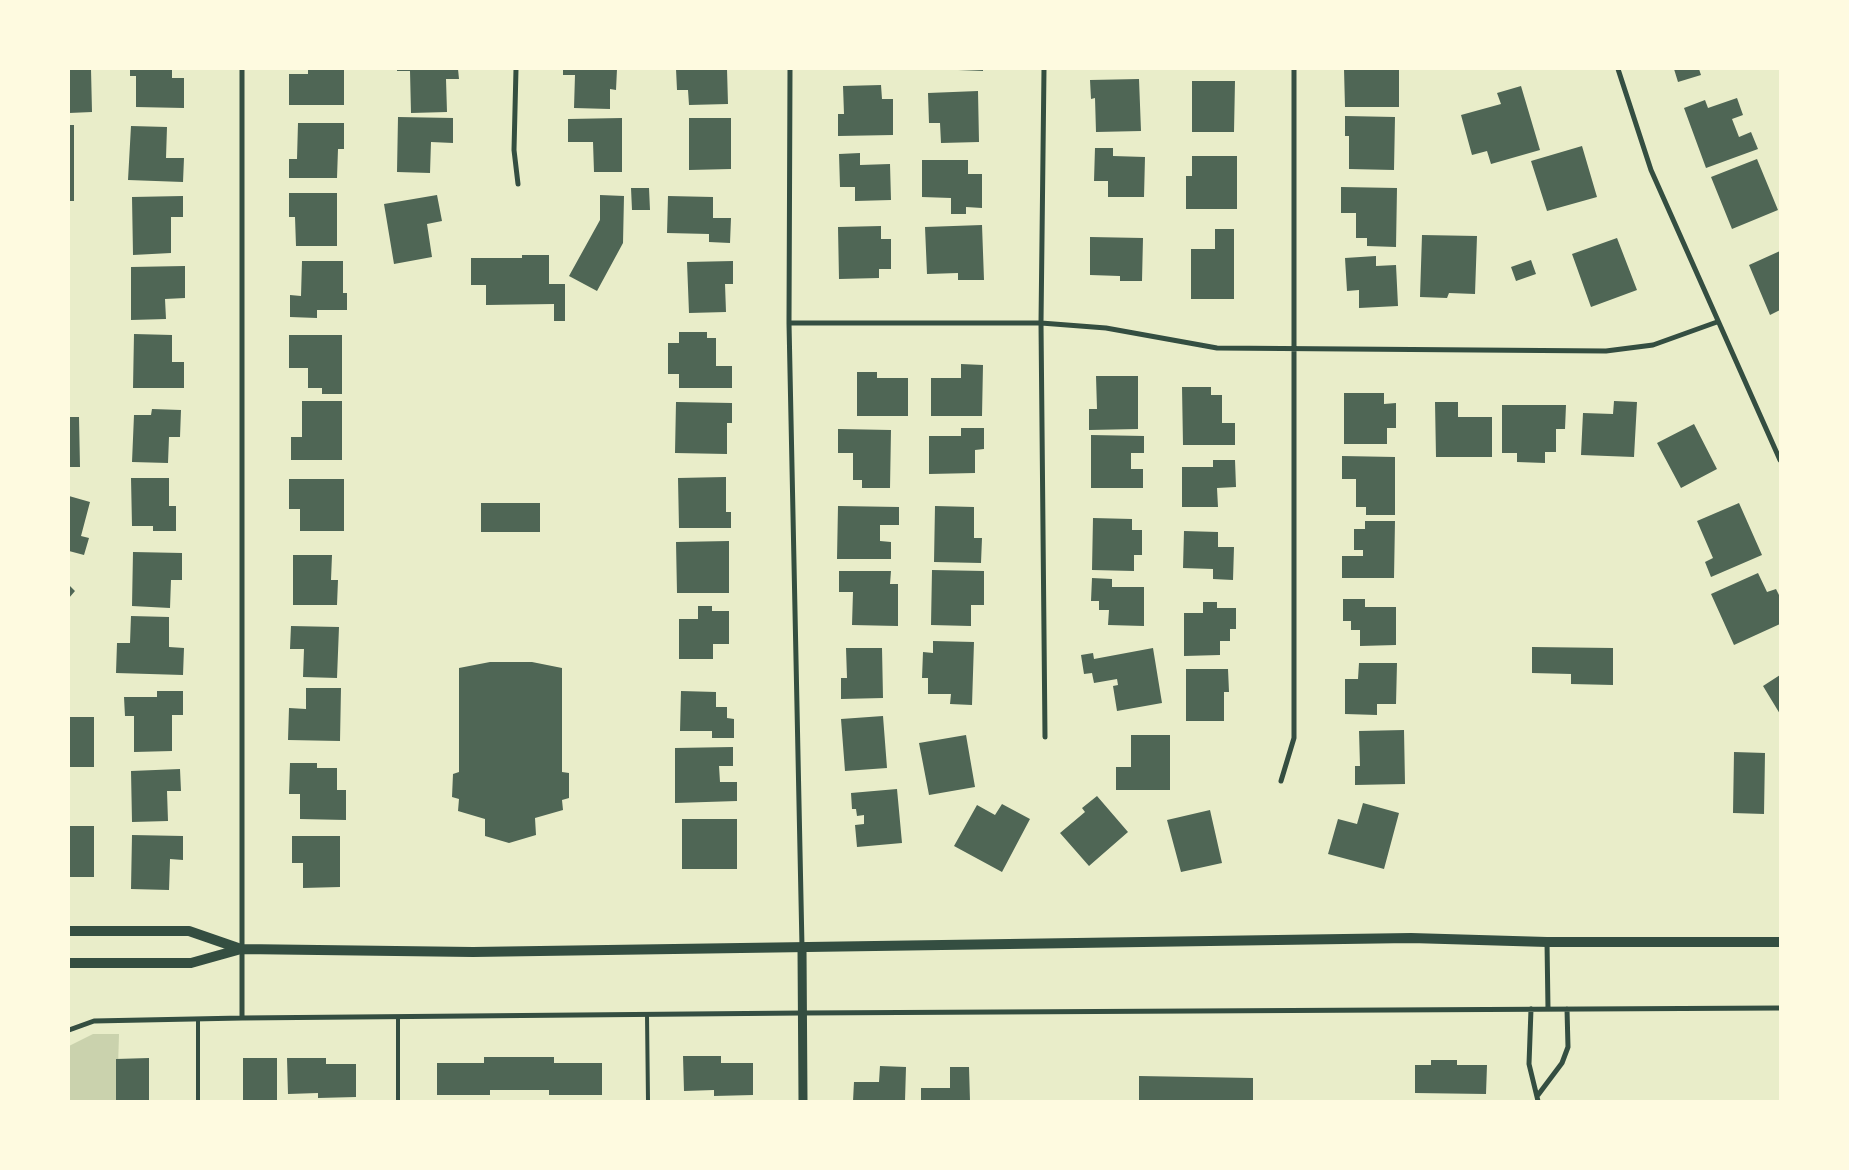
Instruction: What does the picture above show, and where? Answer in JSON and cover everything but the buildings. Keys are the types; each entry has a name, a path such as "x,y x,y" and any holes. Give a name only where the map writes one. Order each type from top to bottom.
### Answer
{"main road":[{"path":"69,931 189,931 241,949"},
{"path":"69,963 191,964 241,949 473,952 1411,938 1546,942 1780,942"}],"street":[{"path":"242,69 242,1018"},
{"path":"516,69 514,150 518,184"},
{"path":"790,69 789,324 802,948 802,1101"},
{"path":"1044,69 1041,323 1045,737"},
{"path":"1281,781 1294,738 1294,69"},
{"path":"1618,69 1651,170 1780,460"},
{"path":"789,324 1041,323 1106,328 1217,348 1606,351 1653,345 1717,322"},
{"path":"1546,942 1548,1009"},
{"path":"69,1030 94,1021 242,1018 1780,1008"},
{"path":"1532,1009 1529,1064 1532,1086 1538,1098 1562,1063 1568,1047 1567,1009"}],"lane":[{"path":"647,1015 648,1101"},
{"path":"398,1017 398,1101"},
{"path":"198,1019 198,1101"}],"green space":[{"path":"93,1034 119,1034 117,1101 69,1101 69,1046"}]}
